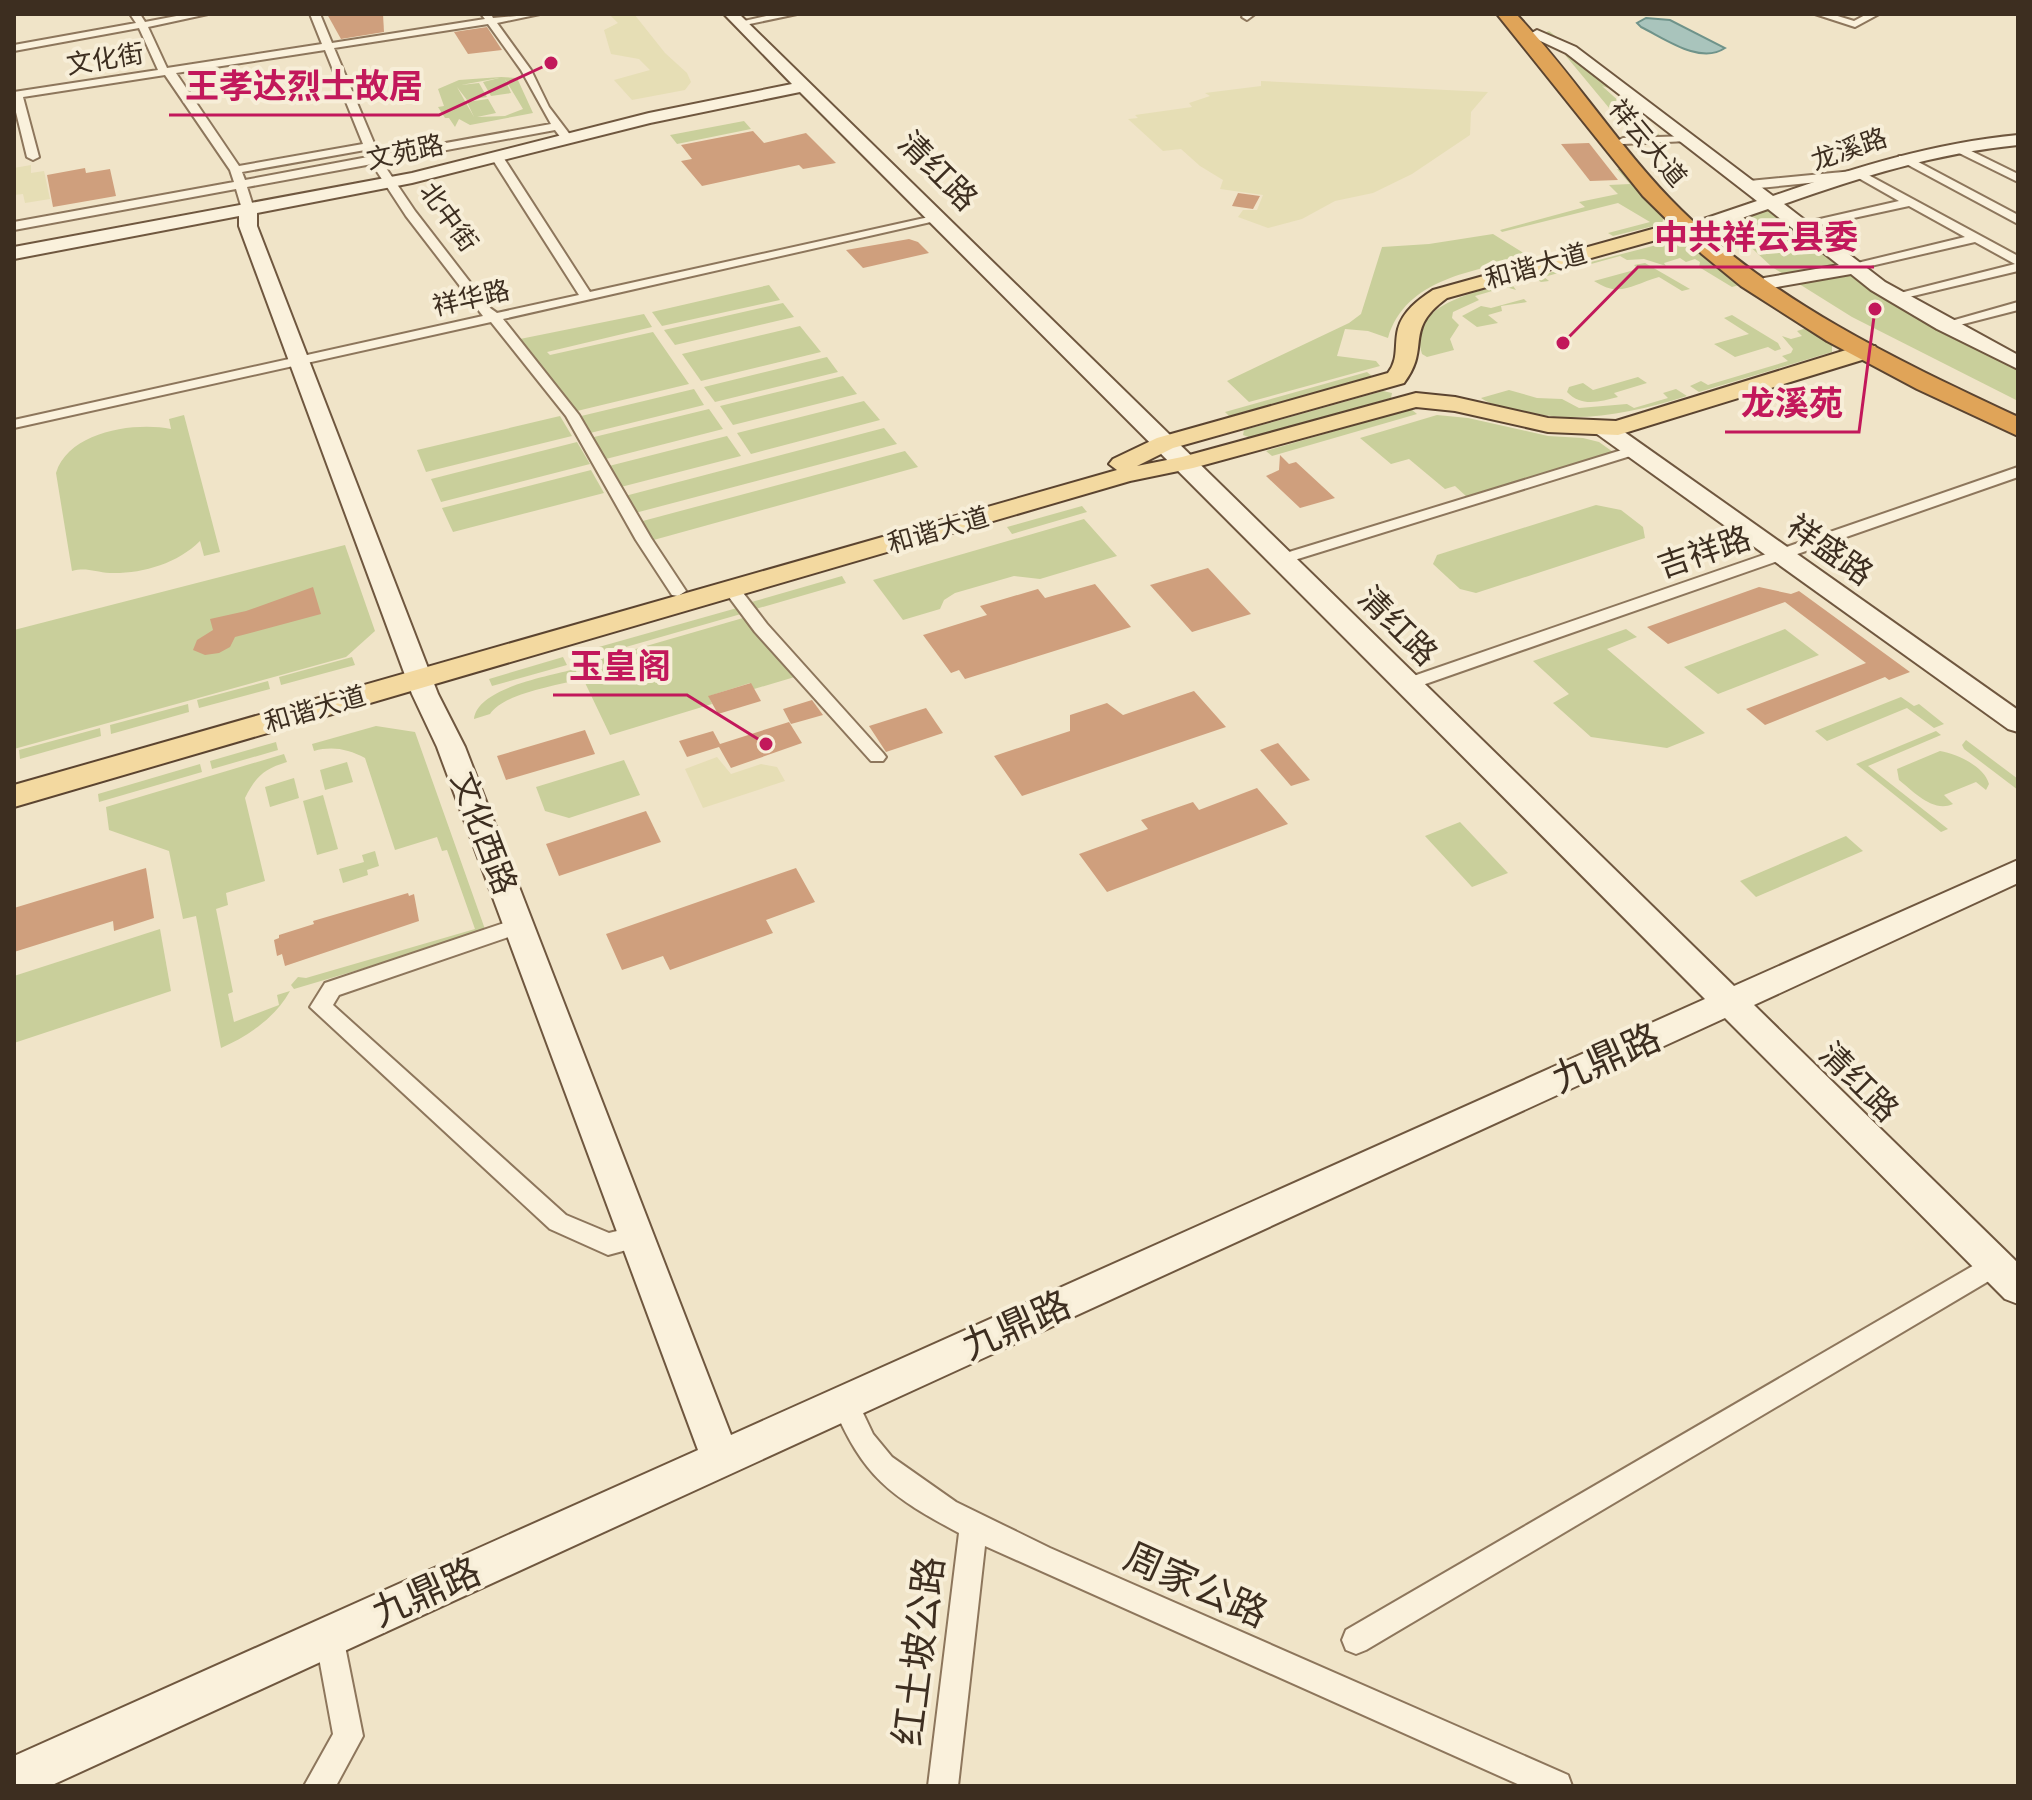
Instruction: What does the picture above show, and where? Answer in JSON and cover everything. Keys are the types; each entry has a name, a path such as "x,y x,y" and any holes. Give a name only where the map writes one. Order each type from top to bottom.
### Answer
{"highway":[{"name":"祥云大道","path":"1506,14 1625,161 1759,286 1867,351 2018,428"},
{"name":"祥云大道","path":"1519,14 1693,226 1771,282 1878,346 2018,417"}],"main road":[{"name":"和谐大道","path":"14,796 678,591 1117,466 1165,443 1387,381 1400,374 1407,359 1408,327 1421,307 1440,294 1693,226"},
{"name":"和谐大道","path":"14,781 731,589 1126,475 1185,463 1402,402 1433,399 1525,421 1577,429 1605,429 1638,423 1867,351"},
{"path":"1400,374 1433,399"}],"street":[{"path":"135,14 166,71 239,177 248,205"},
{"path":"14,48 203,14"},
{"name":"北中街","path":"315,14 375,160 410,213 485,311 494,317 572,415 644,540 678,591"},
{"name":"文化街","path":"15,95 329,46 489,17 535,14"},
{"path":"735,18 792,14"},
{"path":"1820,14 1855,24 1870,16"},
{"path":"1850,14 1870,16"},
{"path":"239,177 563,132 544,107 526,70 489,17"},
{"name":"清红路","path":"735,18 2018,1287"},
{"path":"1537,34 1571,50 1853,268 1897,298 2018,363"},
{"name":"文苑路","path":"14,253 248,205 392,182 497,157 563,132 804,86"},
{"path":"15,95 33,157"},
{"path":"1623,141 1688,138"},
{"name":"龙溪路","path":"1693,226 1772,203 1903,158 1955,147 2016,141"},
{"path":"14,226 368,146"},
{"path":"1955,147 2018,179"},
{"path":"497,157 587,297"},
{"path":"1903,158 2018,220"},
{"path":"1749,185 1853,174 2018,261"},
{"path":"1802,227 1911,202"},
{"name":"文化西路","path":"248,205 248,226 417,673 451,747 721,1459"},
{"path":"14,217 89,208"},
{"path":"89,208 95,238"},
{"name":"祥华路","path":"14,424 938,219"},
{"path":"1771,282 1853,268 1977,238"},
{"path":"1897,298 2018,267"},
{"path":"1944,325 2018,306"},
{"name":"祥盛路","path":"1605,429 2018,723"},
{"path":"1282,559 1635,450"},
{"name":"吉祥路","path":"1408,684 2018,472"},
{"path":"731,589 761,628 877,757"},
{"name":"九鼎路","path":"14,1779 53,1774 329,1636 2018,871"},
{"path":"519,926 332,989 321,1007 558,1222 608,1244 637,1237"},
{"path":"1356,1640 1995,1264"},
{"name":"周家公路","path":"845,1403 868,1449 893,1474 930,1501 1040,1558 1557,1786"},
{"name":"红土坡公路","path":"943,1786 974,1524"},
{"path":"319,1786 348,1736 329,1636"}],"shaded area":[{"path":"609,14 634,14 665,53 687,73 691,82 685,90 632,100 614,80 650,70 639,59 611,54 604,30 618,23"},
{"path":"1261,81 1488,92 1471,112 1470,135 1412,174 1373,193 1335,201 1302,219 1268,228 1238,217 1243,210 1257,210 1263,195 1220,189 1223,180 1181,149 1163,151 1128,119 1138,118 1135,115 1192,107 1189,103 1210,96 1205,93 1261,86"},
{"path":"31,165 31,173 44,171 50,199 25,203 23,194 14,195 14,168"},
{"path":"717,757 731,774 761,764 777,767 785,781 703,808 685,769"}],"green space":[{"path":"1549,31 1623,89 1602,86 1631,112 1625,114 1631,125 1647,124 1662,137 1634,138 1546,32"},
{"path":"501,77 517,78 533,113 470,125 459,119 455,127 438,107 444,106 438,89 459,80","holes":["499,78 483,82 491,96 511,93 505,79 523,109 505,116 477,117 496,113 488,99 467,102 474,117 457,87 467,100 487,97 479,83 461,85"]},
{"path":"744,121 751,129 677,144 670,135"},
{"path":"1617,169 1631,169 1665,211 1662,224 1613,236 1608,233 1650,222 1618,203 1500,230 1585,207 1579,202 1618,194 1609,185 1630,184"},
{"path":"1765,211 1776,212 1847,271 2018,366 2018,401 1852,317 1772,267 1726,224"},
{"path":"1493,234 1530,257 1466,273 1427,289 1410,302 1397,318 1388,338 1368,331 1345,329 1337,356 1376,361 1380,366 1249,402 1227,381 1349,323 1361,314 1382,247 1429,244"},
{"path":"1672,241 1692,244 1743,284 1732,287 1699,267 1700,262 1695,259 1686,262 1680,258 1664,263 1666,266 1644,259 1627,260 1620,256 1544,277 1549,281 1541,282 1533,277"},
{"path":"1645,263 1690,289 1682,291 1659,277 1619,289 1611,289 1594,281 1638,269 1634,265"},
{"path":"1511,283 1516,290 1506,287 1475,296 1479,300 1453,312 1452,318 1459,325 1450,339 1454,350 1427,357 1422,354 1420,337 1425,323 1435,311 1464,296"},
{"path":"769,285 780,300 662,326 652,312"},
{"path":"1524,299 1527,302 1501,306 1502,311 1488,315 1498,323 1477,327 1462,316 1481,306 1491,308"},
{"path":"783,303 794,317 675,345 664,330"},
{"path":"644,314 652,327 547,352 550,355 653,332 689,384 577,411 515,340"},
{"path":"1732,315 1778,343 1781,349 1775,351 1768,347 1735,357 1714,344 1749,334 1724,318"},
{"path":"800,326 821,352 701,381 682,354"},
{"path":"1810,327 1832,340 1832,352 1699,392 1690,386 1701,381 1708,385 1788,361 1782,356 1793,349 1782,336 1791,339 1802,336 1797,331"},
{"path":"827,357 838,372 715,402 704,387"},
{"path":"1367,372 1373,377 1230,417 1225,412"},
{"path":"843,376 857,394 733,425 720,406"},
{"path":"1638,377 1647,383 1614,393 1618,397 1604,400 1578,400 1567,392 1569,387 1583,383 1593,390"},
{"path":"694,389 704,405 586,434 577,417"},
{"path":"1676,389 1687,396 1644,408 1581,417 1538,414 1498,406 1481,398 1509,390 1537,398 1562,399 1579,408 1627,404 1634,408 1668,398 1663,393"},
{"path":"1383,391 1392,393 1391,398 1251,438 1243,435 1244,430"},
{"path":"864,401 880,420 751,454 737,433"},
{"path":"709,409 723,429 602,460 590,438"},
{"path":"1411,409 1417,414 1272,456 1266,451"},
{"path":"184,415 220,552 204,556 200,541 181,556 146,569 122,573 72,571 56,473 63,459 74,447 105,433 140,427 171,429 169,419"},
{"path":"1437,415 1468,418 1548,436 1583,438 1599,442 1613,452 1467,497 1455,486 1445,489 1409,459 1391,464 1360,438"},
{"path":"560,416 572,436 426,472 417,450"},
{"path":"884,428 897,444 635,513 625,496"},
{"path":"727,436 741,456 617,488 605,467"},
{"path":"577,442 590,464 441,502 431,479"},
{"path":"905,451 918,467 650,541 639,522"},
{"path":"591,470 604,493 453,532 442,508"},
{"path":"1596,505 1621,510 1643,527 1645,538 1476,593 1460,589 1433,564 1437,555"},
{"path":"1082,506 1087,512 1012,534 1007,527"},
{"path":"1084,519 1117,556 1040,579 1014,576 955,593 944,600 940,609 903,620 873,580"},
{"path":"345,545 375,631 346,657 14,749 14,630"},
{"path":"842,576 846,583 752,610 748,603"},
{"path":"737,608 741,614 577,661 574,654"},
{"path":"743,618 798,676 754,689 750,683 709,696 712,704 610,735 577,666"},
{"path":"1626,629 1637,637 1607,649 1705,733 1667,748 1591,737 1553,703 1569,694 1533,661"},
{"path":"1785,629 1819,655 1718,694 1684,667"},
{"path":"352,657 355,665 281,685 279,677"},
{"path":"563,657 567,665 492,686 489,679"},
{"path":"575,669 580,679 518,696 490,714 474,719 478,708 500,691"},
{"path":"268,681 270,689 199,708 197,700"},
{"path":"1901,697 1914,706 1919,704 1944,724 1934,728 1907,708 1827,741 1815,731"},
{"path":"188,704 189,712 111,734 110,725"},
{"path":"376,726 415,732 486,932 294,989 291,985 298,977 306,978 475,929 447,850 442,851 437,837 395,850 365,758 340,749 314,751 312,744"},
{"path":"100,728 101,736 20,759 19,750"},
{"path":"1936,731 1941,735 1868,766 1948,829 1941,832 1856,764"},
{"path":"1966,740 2018,779 2018,790 1964,749 1962,745"},
{"path":"276,742 278,750 212,769 210,761"},
{"path":"1940,751 1976,766 1989,784 1986,790 1976,782 1944,795 1953,804 1938,806 1924,800 1899,780 1897,769"},
{"path":"284,754 287,762 262,774 245,798 265,881 226,893 228,905 216,909 233,992 228,994 234,1022 279,1005 277,995 290,991 277,1010 260,1025 221,1048 196,916 183,919 169,851 109,830 106,807"},
{"path":"624,760 640,795 569,818 545,811 536,787"},
{"path":"347,762 353,782 325,790 320,770"},
{"path":"200,764 202,772 99,802 98,794"},
{"path":"294,778 299,798 270,807 265,787"},
{"path":"323,795 338,849 317,855 303,801"},
{"path":"1460,822 1508,873 1472,887 1425,836"},
{"path":"1846,836 1863,851 1756,897 1740,881"},
{"path":"375,851 379,866 367,870 368,875 343,883 339,869 364,862 362,855"},
{"path":"160,929 171,991 14,1043 14,976"}],"water":[{"path":"1646,18 1670,20 1725,48 1705,53 1682,48 1637,23"}],"building":[{"path":"327,14 383,14 384,32 341,39"},
{"path":"487,27 502,50 468,54 454,32"},
{"path":"753,131 764,143 806,133 836,163 803,169 799,165 702,186 681,161 692,159 681,145"},
{"path":"1589,143 1618,180 1590,181 1561,144"},
{"path":"85,168 86,173 110,169 116,196 53,207 47,175"},
{"path":"1238,193 1260,196 1253,209 1232,206"},
{"path":"909,239 918,242 929,253 863,268 846,250"},
{"path":"1280,455 1289,464 1296,462 1335,498 1300,508 1266,476 1279,470"},
{"path":"1208,568 1251,614 1192,632 1150,585"},
{"path":"1095,584 1131,627 965,679 959,670 951,673 923,635 987,615 980,606 1038,589 1045,598"},
{"path":"313,587 321,614 235,637 230,647 219,653 205,655 193,650 197,640 213,630 210,619 246,611"},
{"path":"1759,587 1791,594 1799,591 1910,672 1889,680 1885,677 1765,725 1746,709 1866,663 1785,602 1668,644 1647,627"},
{"path":"751,683 761,701 718,714 708,696"},
{"path":"1194,691 1226,727 1022,796 994,756 1070,731 1070,715 1107,703 1123,715"},
{"path":"812,700 823,715 791,724 783,709"},
{"path":"926,708 943,733 886,752 869,726"},
{"path":"789,722 802,743 731,768 719,747 687,757 679,741 713,731 720,744"},
{"path":"585,730 595,754 506,780 497,756"},
{"path":"1278,743 1310,780 1291,786 1260,750"},
{"path":"1257,788 1288,824 1107,892 1079,854 1148,829 1141,820 1193,802 1199,810"},
{"path":"646,811 661,842 559,876 546,844"},
{"path":"146,868 154,918 114,931 113,921 14,952 14,908"},
{"path":"796,868 815,902 766,920 773,933 670,970 663,956 622,970 606,934"},
{"path":"408,893 409,896 414,894 419,921 285,966 282,954 277,956 274,940 279,935 314,924 313,921"}],"place":[{"name":"王孝达烈士故居","path":"551,63"},
{"name":"龙溪苑","path":"1875,309"},
{"name":"中共祥云县委","path":"1563,343"},
{"name":"玉皇阁","path":"766,744"}]}
